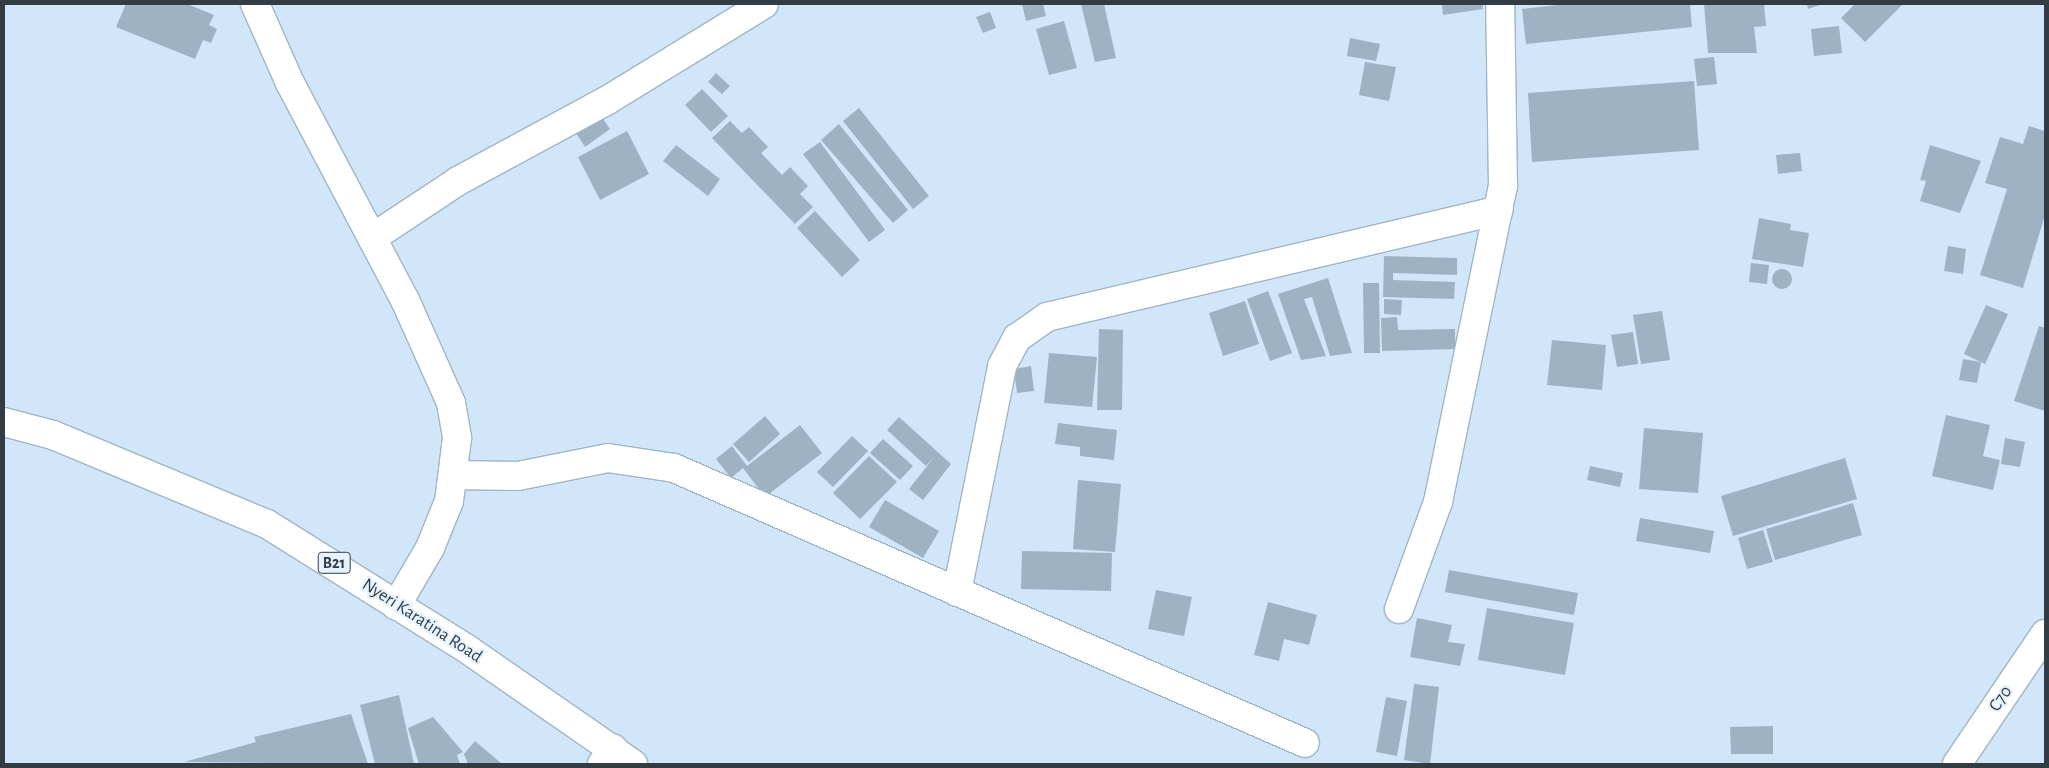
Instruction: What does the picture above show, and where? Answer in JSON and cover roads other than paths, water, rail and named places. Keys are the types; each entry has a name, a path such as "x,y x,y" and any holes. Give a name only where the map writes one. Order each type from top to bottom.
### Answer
{"main road":[{"path":"256,4 290,83 372,238 451,402 457,438 454,475 430,548 396,606"},
{"path":"372,238 458,181 606,101 764,4"},
{"path":"1399,609 1438,502 1503,186 1500,4"},
{"path":"956,592 1002,366 1017,338 1047,317 1498,210"},
{"name":"Nyeri Karatina Road","path":"4,422 53,435 267,524 396,606 616,759"},
{"path":"454,475 518,476 608,458 674,468 1305,743"},
{"name":"C70","path":"1957,764 2045,634"}]}
